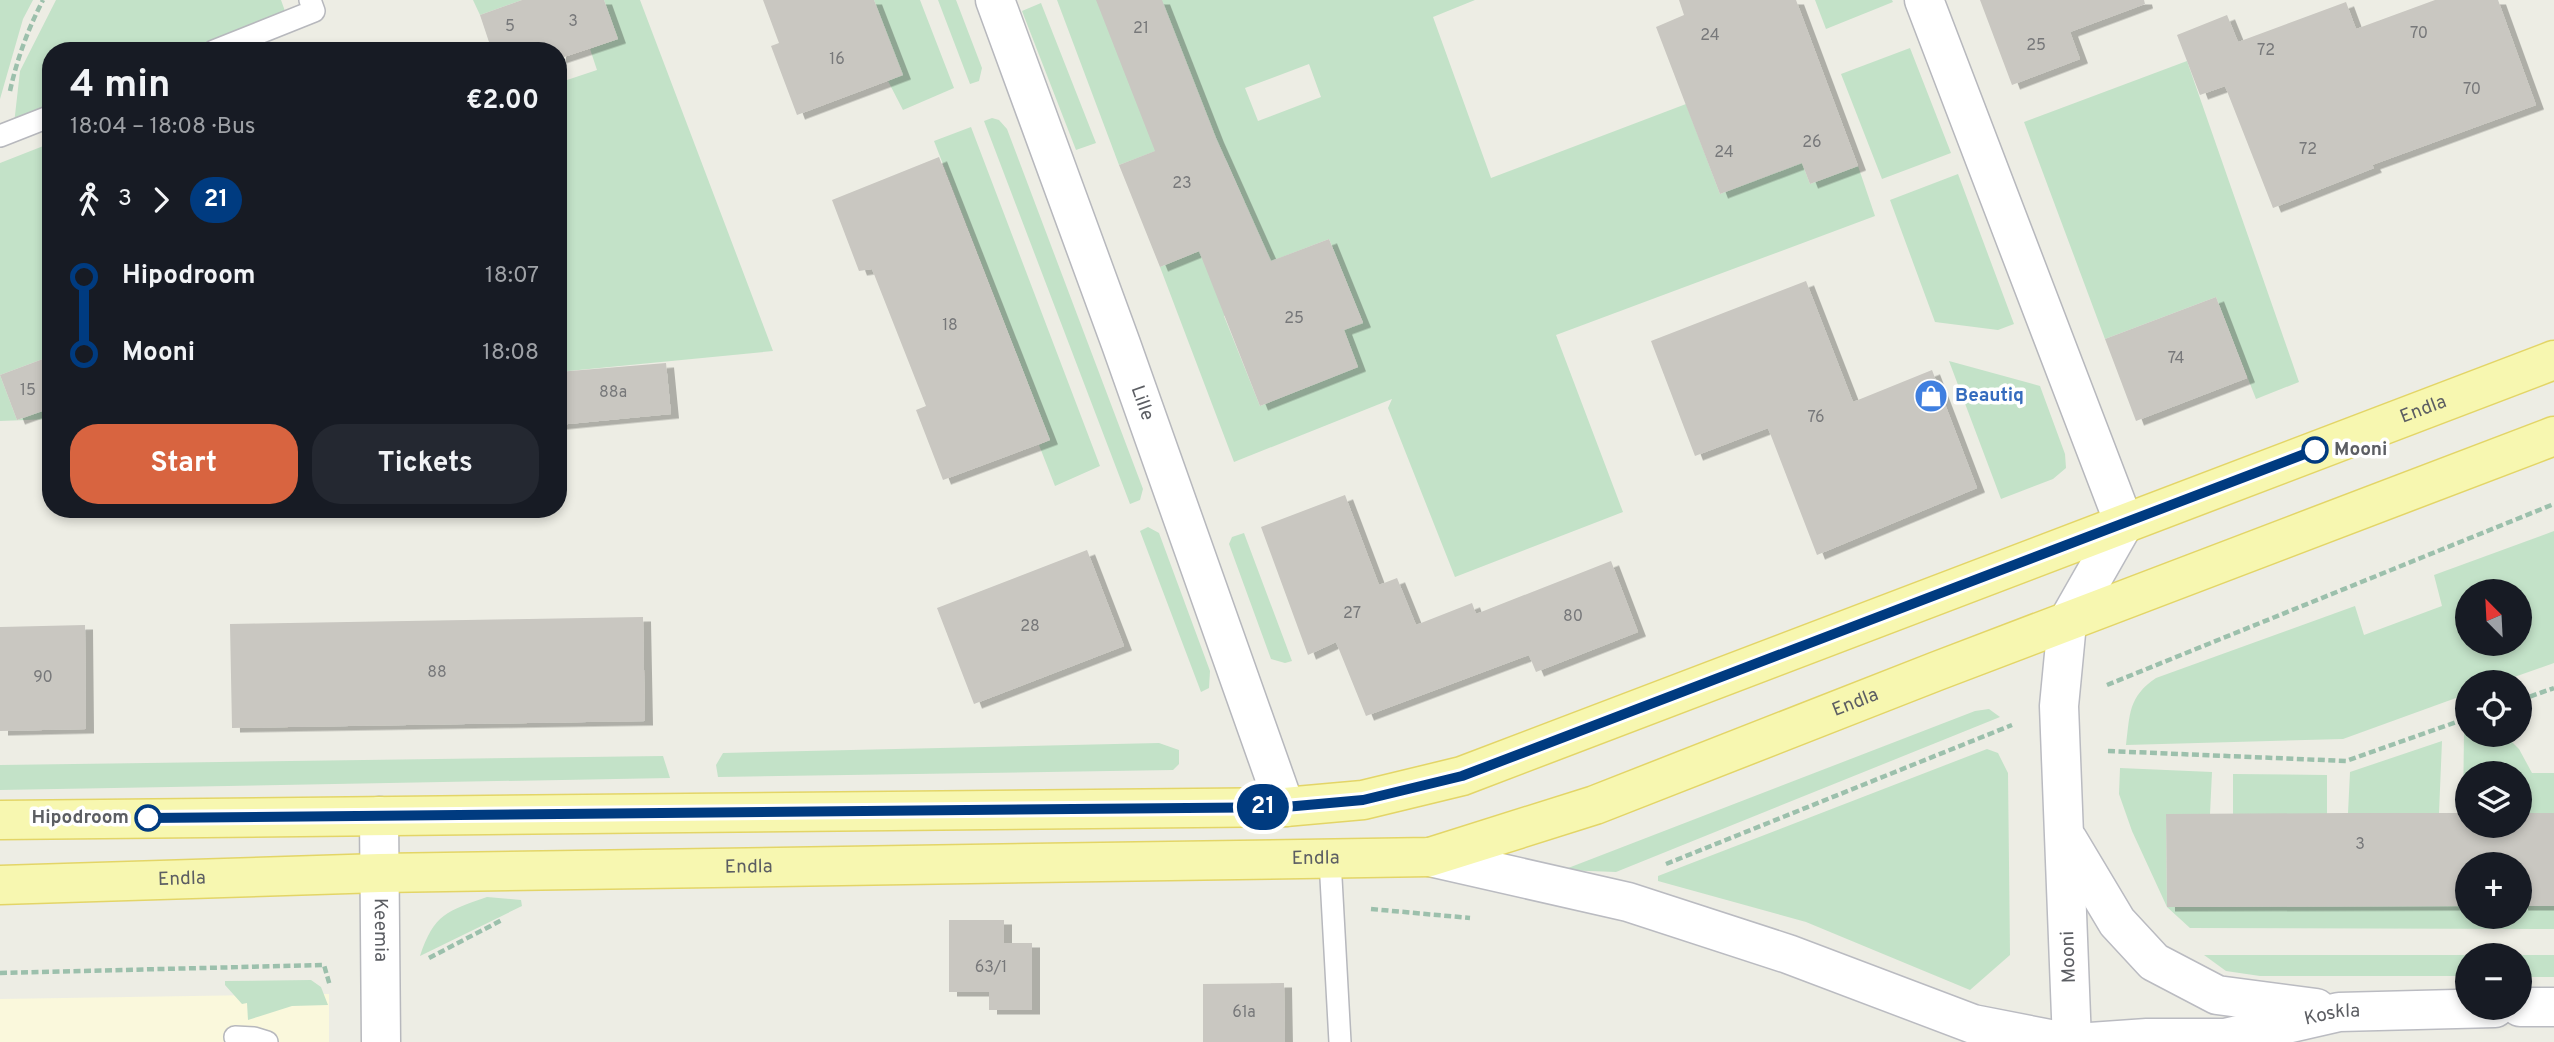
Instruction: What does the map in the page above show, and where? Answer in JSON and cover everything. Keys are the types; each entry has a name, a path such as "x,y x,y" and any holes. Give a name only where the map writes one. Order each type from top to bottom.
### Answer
{"main road":[{"name":"Endla","path":"0,820 1285,807 1363,800 1462,776 2554,360"},
{"name":"Endla","path":"0,885 380,873 1430,857 1595,805 1937,671 2554,436"}],"street":[{"name":"Lille","path":"995,0 1126,357 1285,807"},
{"path":"1924,0 2124,523"},
{"name":"Mooni","path":"2072,1042 2059,706 2067,623 2124,523"},
{"name":"Keemia","path":"379,816 381,1042"},
{"path":"2066,835 2117,922 2154,962 2217,995 2339,1012"},
{"path":"1430,857 1628,902 1788,954 1973,1024 2065,1042"},
{"path":"2532,1007 2554,1007"},
{"name":"Koskla","path":"2090,1042 2147,1038 2225,1038 2339,1012 2455,1009"}],"lane":[{"path":"236,42 314,11 310,0"},
{"path":"0,136 42,120"},
{"path":"1330,860 1340,1042"},
{"path":"235,1037 267,1042"}],"path":[{"path":"0,136 15,67 31,23 43,0"},
{"path":"2102,687 2554,504"},
{"path":"2532,696 2554,688"},
{"path":"1665,865 2019,723"},
{"path":"2104,751 2346,761 2455,723"},
{"path":"1361,908 1484,919"},
{"path":"0,973 324,965"}],"shaded area":[{"path":"329,994 329,1042 0,1042 0,999"}],"green space":[{"path":"0,0 33,0 23,19 0,99"},
{"path":"56,0 281,0 286,14 217,42 42,42 42,113 14,124 20,71"},
{"path":"473,0 522,0 480,15"},
{"path":"604,0 640,0 773,351 567,371 567,80 597,70 590,49 618,39"},
{"path":"874,0 920,0 954,88 903,110 888,81 902,75"},
{"path":"938,0 956,0 982,68 979,81 970,84"},
{"path":"1057,0 1475,0 1433,17 1491,178 1686,104 1720,194 1753,181 1799,155 1810,184 1858,166 1875,216 1556,335 1623,512 1455,577 1388,408 1392,399 1234,462 1160,267 1242,234 1244,201 1227,162 1203,133 1119,165","holes":["1309,64 1321,97 1258,121 1245,88","1329,239 1363,322 1344,330 1358,367 1260,406 1224,316 1268,299 1256,267"]},
{"path":"1815,0 1892,0 1893,2 1826,29"},
{"path":"1041,3 1096,143 1076,150 1022,11"},
{"path":"1910,48 1951,153 1882,179 1841,74"},
{"path":"2187,61 2299,382 2256,399 2216,297 2105,339 2024,122"},
{"path":"992,118 999,120 1007,129 1143,489 1140,500 1130,504 984,121"},
{"path":"971,127 1100,466 1055,486 1039,445 1050,440 934,141"},
{"path":"42,147 42,359 0,375 0,163"},
{"path":"1958,174 2014,324 1998,330 1935,322 1890,200"},
{"path":"1949,361 2040,386 2065,454 2066,468 2053,479 2001,499"},
{"path":"0,375 17,420 42,411 42,419 0,421"},
{"path":"1148,527 1159,533 1210,671 1209,688 1201,692 1140,531"},
{"path":"2554,531 2554,663 2532,671 2455,670 2455,698 2343,739 2126,745 2135,699 2156,678 2355,606 2364,635 2442,606 2434,575"},
{"path":"1244,533 1292,661 1285,663 1271,659 1229,544 1232,537"},
{"path":"1989,709 2000,717 1616,872 1563,870 1975,711"},
{"path":"2442,741 2439,813 2348,813 2350,772"},
{"path":"1159,743 1179,750 1179,764 1173,770 718,777 716,765 723,753"},
{"path":"2464,747 2517,747 2526,761 2464,761"},
{"path":"1987,749 1998,753 2008,773 2010,955 1970,990 1806,922 1658,881 1658,876"},
{"path":"663,756 670,778 0,790 0,765"},
{"path":"2120,768 2212,772 2210,814 2166,814 2167,907 2132,831 2119,794"},
{"path":"2532,773 2554,773 2554,813 2532,813"},
{"path":"2233,774 2327,775 2327,815 2233,814"},
{"path":"487,897 521,900 522,906 420,956 431,931 444,916"},
{"path":"2455,906 2455,929 2190,928 2167,907"},
{"path":"2532,906 2554,906 2554,929 2532,929"},
{"path":"2204,955 2455,955 2455,976 2260,976 2226,971"},
{"path":"2532,955 2554,955 2554,977 2532,977"},
{"path":"311,980 321,987 328,1005 292,1006 248,1020 247,1003 242,1004 225,985 225,981"}],"building":[{"path":"522,0 604,0 618,39 567,56 567,42 489,42 480,15"},
{"path":"763,0 874,0 903,75 797,115 771,46 779,43"},
{"path":"1096,0 1162,0 1216,138 1271,261 1329,239 1363,323 1344,330 1358,367 1260,406 1199,251 1160,267 1119,165 1155,151"},
{"path":"1679,0 1796,0 1858,166 1810,184 1802,163 1720,194 1656,27 1684,15"},
{"path":"1980,0 2144,0 2145,4 2070,32 2080,59 2012,85"},
{"path":"2435,0 2498,0 2536,105 2372,165 2374,168 2273,208 2225,86 2200,95 2177,35 2227,15 2238,42 2346,2 2356,29"},
{"path":"939,157 1050,440 943,480 916,410 926,406 872,269 859,271 832,200"},
{"path":"1806,281 1853,402 1932,370 1977,488 1817,555 1768,428 1695,456 1651,341"},
{"path":"2216,297 2247,378 2136,421 2105,339"},
{"path":"42,359 42,411 17,420 0,375"},
{"path":"666,363 671,414 567,424 567,371"},
{"path":"1345,495 1379,585 1397,578 1416,625 1472,603 1476,614 1611,561 1638,632 1536,672 1529,655 1366,716 1336,642 1308,655 1261,527"},
{"path":"1087,550 1124,646 974,704 937,608"},
{"path":"643,617 645,721 232,728 230,624"},
{"path":"85,625 86,729 0,731 0,627"},
{"path":"2455,813 2455,838 2532,838 2532,813 2554,813 2554,906 2532,906 2532,852 2455,852 2455,906 2167,907 2166,814"},
{"path":"949,920 1004,920 1004,943 1032,943 1032,1010 989,1010 989,992 949,992"},
{"path":"1284,983 1285,1042 1203,1042 1203,984"}],"bus line":[{"name":"21","path":"148,818 1285,807 1363,800 1462,776 2315,450"}],"place":[{"name":"Beautiq","path":"1931,396"},
{"name":"Mooni","path":"2315,450"},
{"name":"Hipodroom","path":"148,818"}]}
